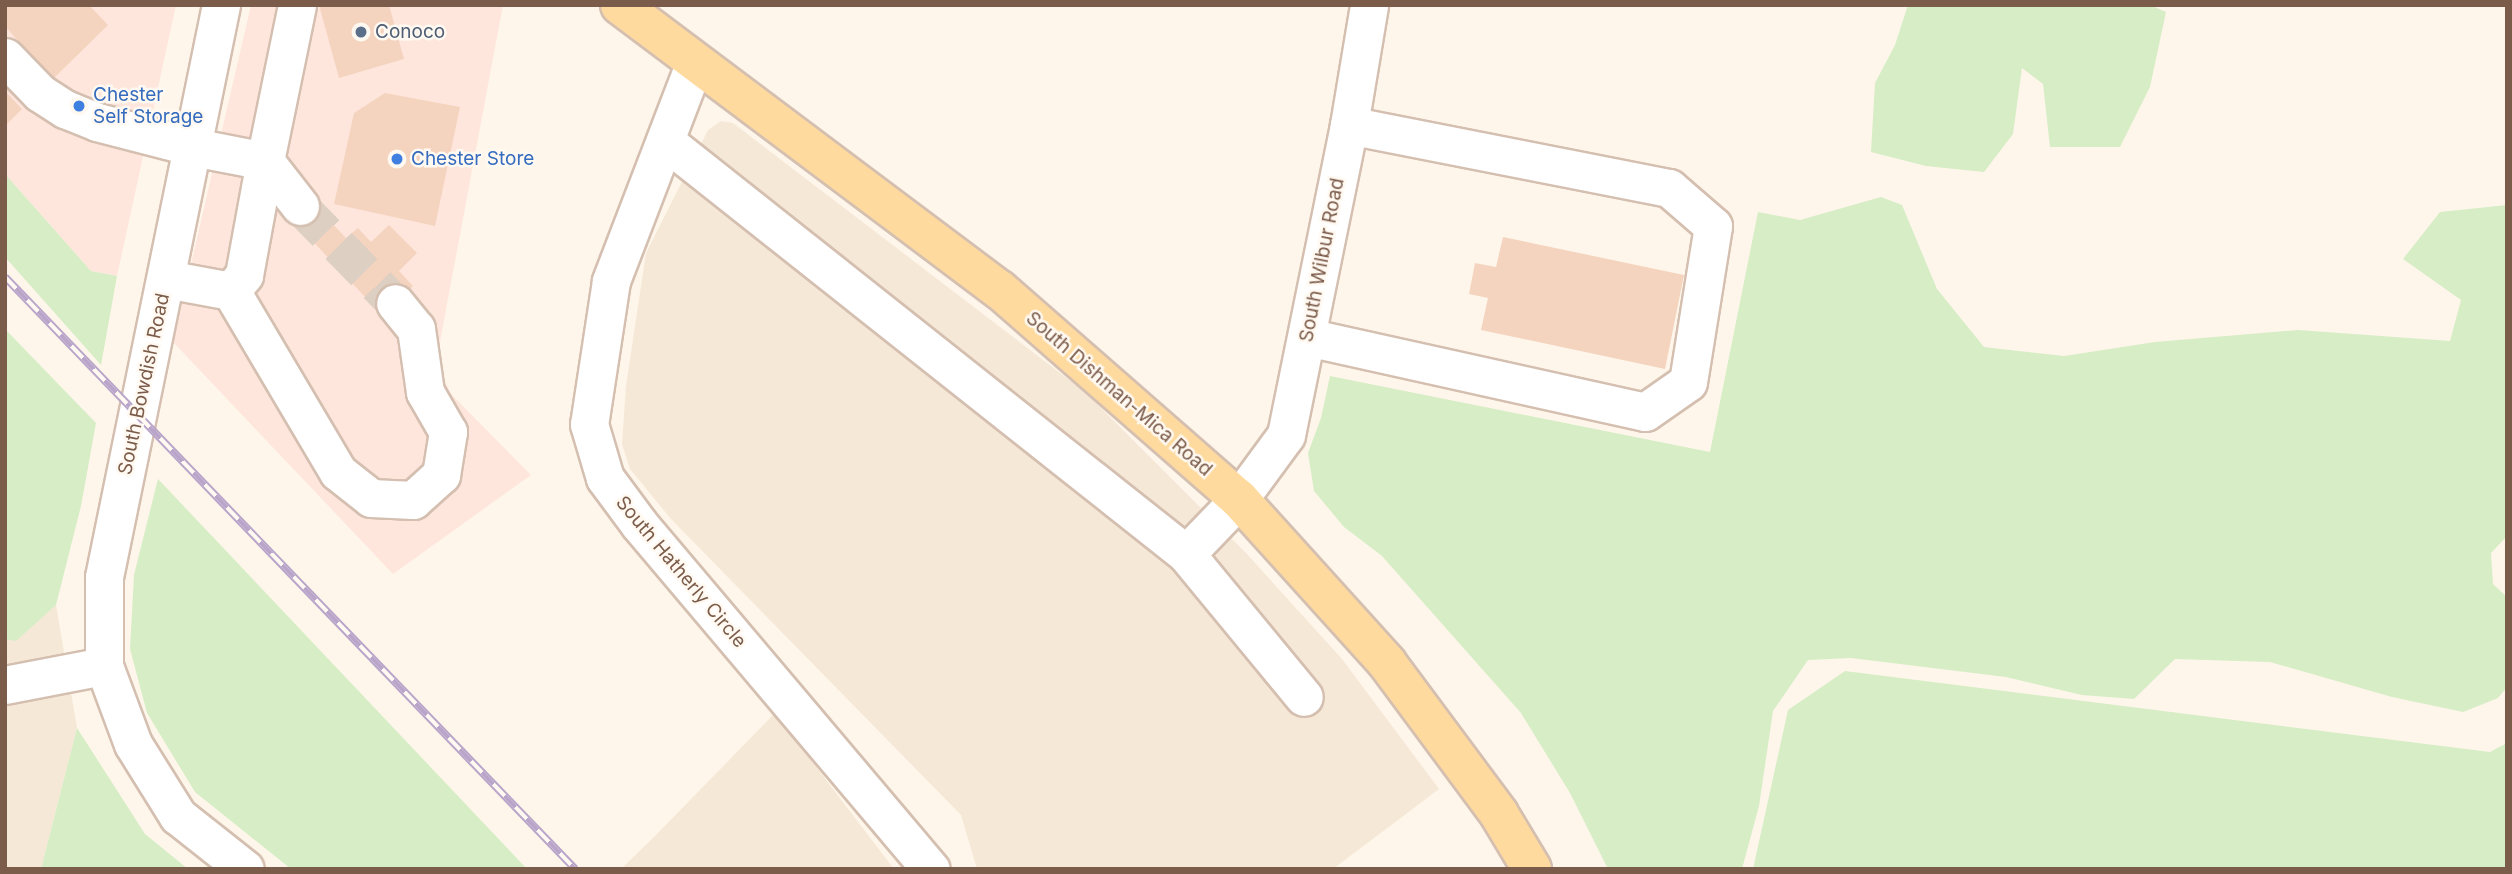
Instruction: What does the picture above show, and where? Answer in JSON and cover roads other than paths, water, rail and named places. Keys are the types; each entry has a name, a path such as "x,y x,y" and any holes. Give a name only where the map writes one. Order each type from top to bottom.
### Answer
{"main road":[{"name":"South Dishman-Mica Road","path":"620,5 1000,290 1239,499 1387,663 1499,814 1532,869"}],"street":[{"name":"South Bowdish Road","path":"104,666 104,578 221,5"},
{"path":"231,291 243,275 297,5"},
{"name":"South Wilbur Road","path":"1186,554 1239,499 1286,435 1349,125 1369,5"},
{"path":"5,57 40,93 65,109 97,122 193,147 265,161 300,206"},
{"name":"South Hatherly Circle","path":"695,62 611,281 589,424 605,478 647,534 931,869"},
{"path":"1307,337 1645,412 1688,382 1713,226 1669,188 1349,125"},
{"path":"665,142 1186,554 1304,697"},
{"path":"166,279 231,291 338,472 371,498 413,500 441,475 447,432 425,392 416,329 395,303"},
{"path":"5,685 104,666 133,744 178,816 245,869"}],"tunnel":[{"path":"300,206 395,303"}],"railway":[{"path":"5,277 575,869"}],"place":[{"name":"Conoco","path":"361,32"},
{"name":"Chester Self Storage","path":"79,106"},
{"name":"Chester Store","path":"397,159"}]}
